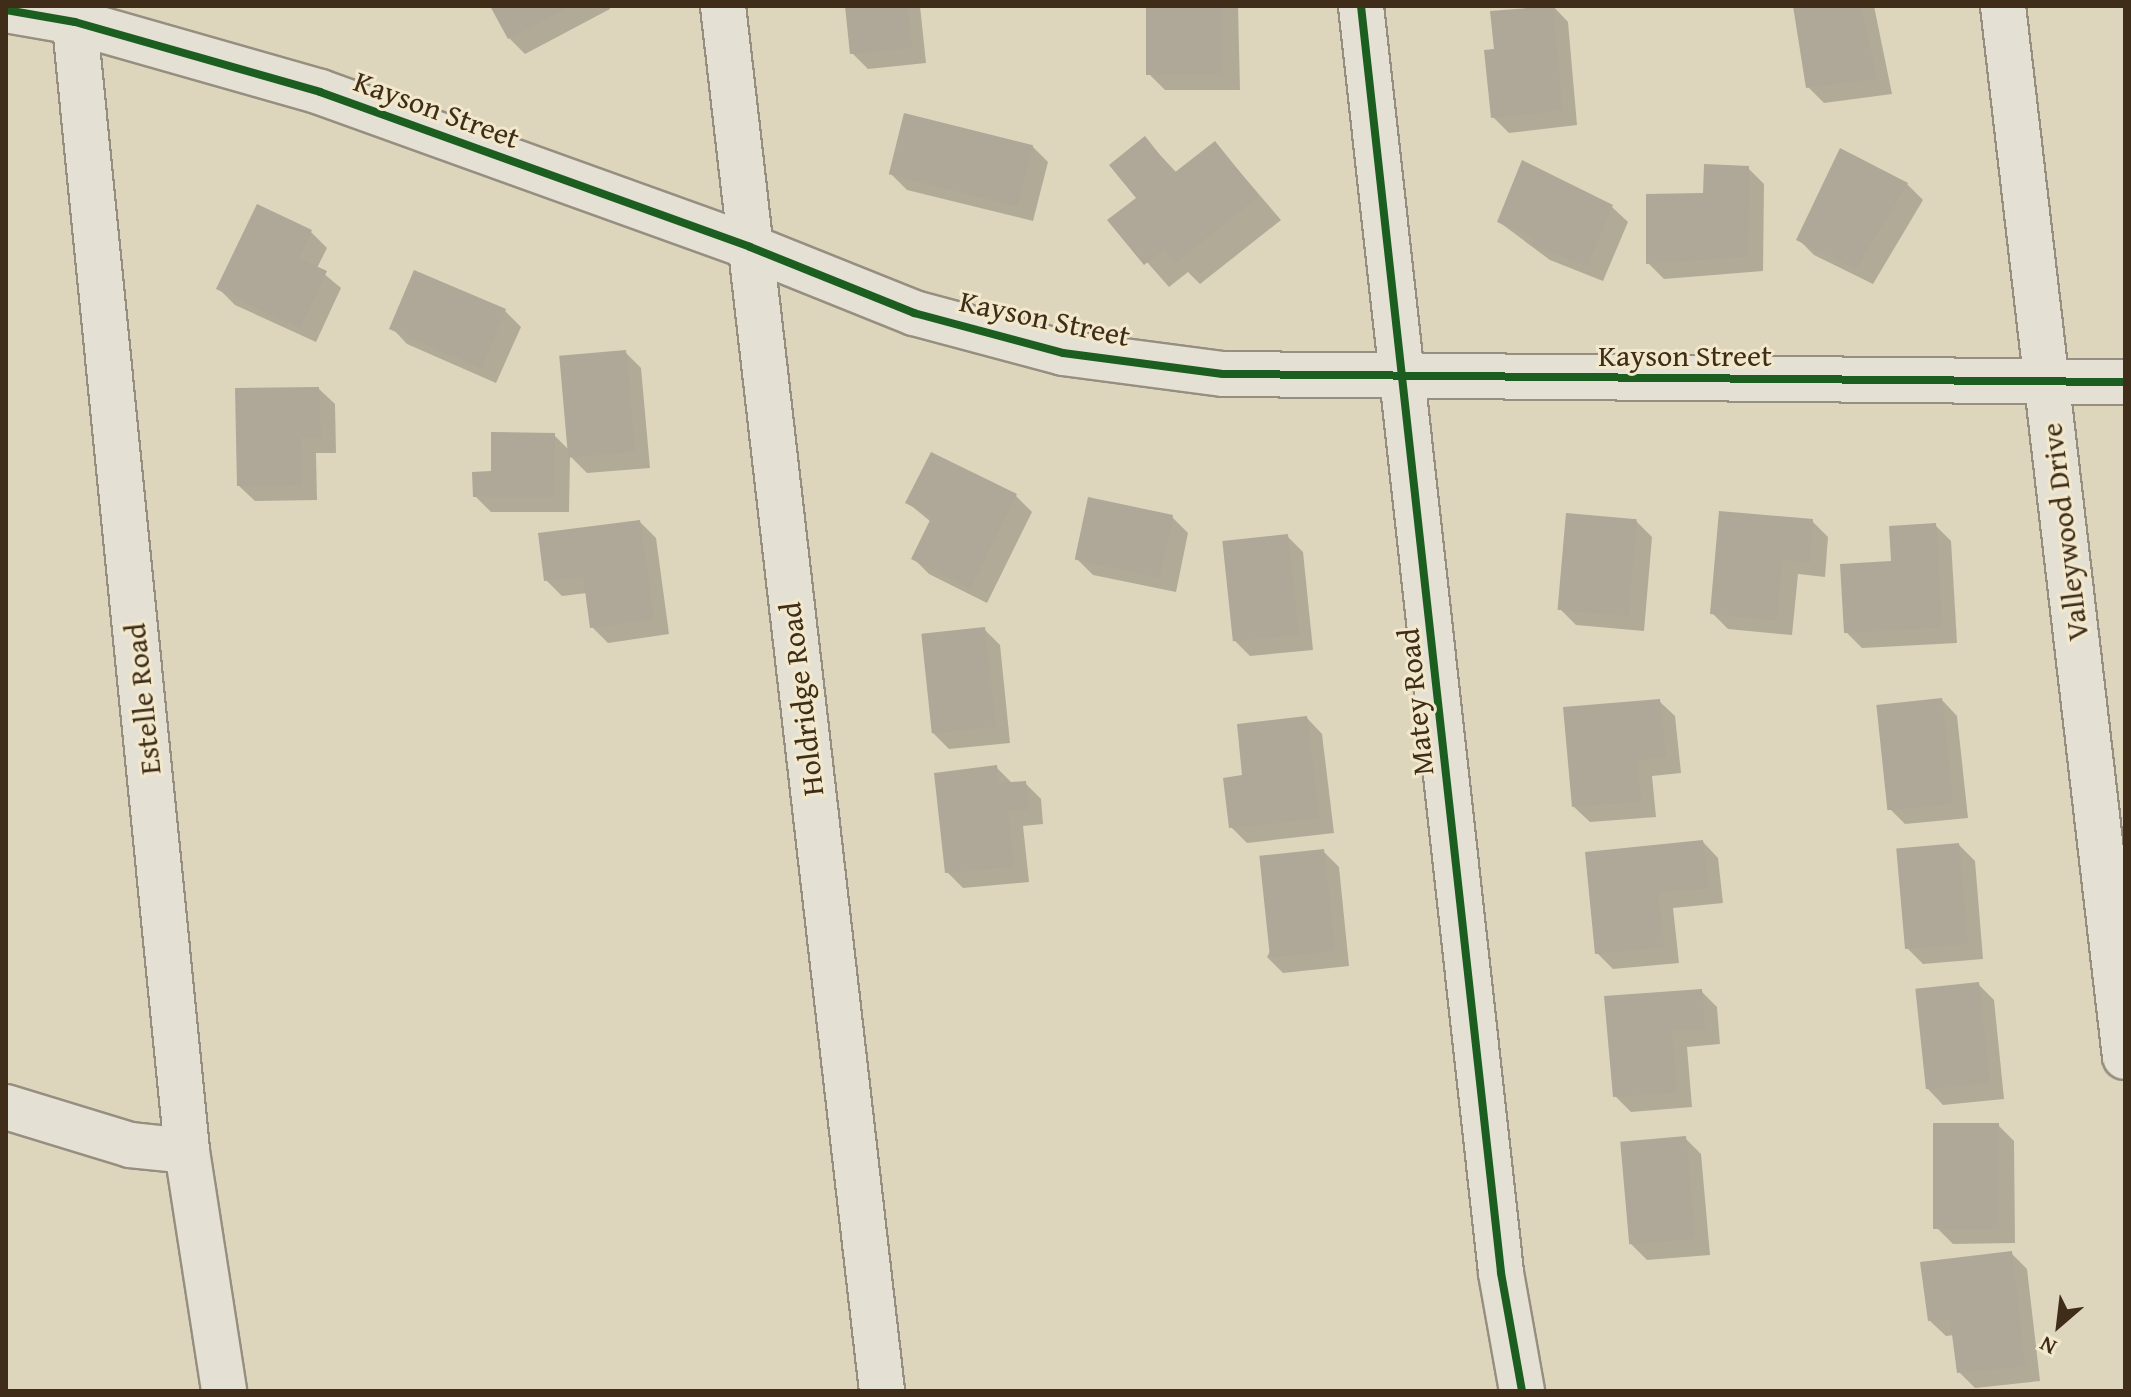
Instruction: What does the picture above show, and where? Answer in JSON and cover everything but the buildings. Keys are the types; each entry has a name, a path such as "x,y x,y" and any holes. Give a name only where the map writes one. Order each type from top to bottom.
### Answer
{"street":[{"name":"Holdridge Road","path":"723,6 882,1391"},
{"name":"Matey Road","path":"1361,6 1501,1273 1522,1391"},
{"name":"Valleywood Drive","path":"2003,6 2125,1057"},
{"name":"Kayson Street","path":"6,10 74,14 320,92 750,247 914,313 1063,353 1223,374 1403,378 2125,382"},
{"name":"Estelle Road","path":"74,14 187,1151 224,1391"},
{"path":"6,1107 130,1145 187,1151"}],"cycle path":[{"path":"1361,6 1501,1273 1522,1391"},
{"path":"6,10 75,22 320,92 750,247 914,313 1063,353 1223,374 2125,382"}]}
